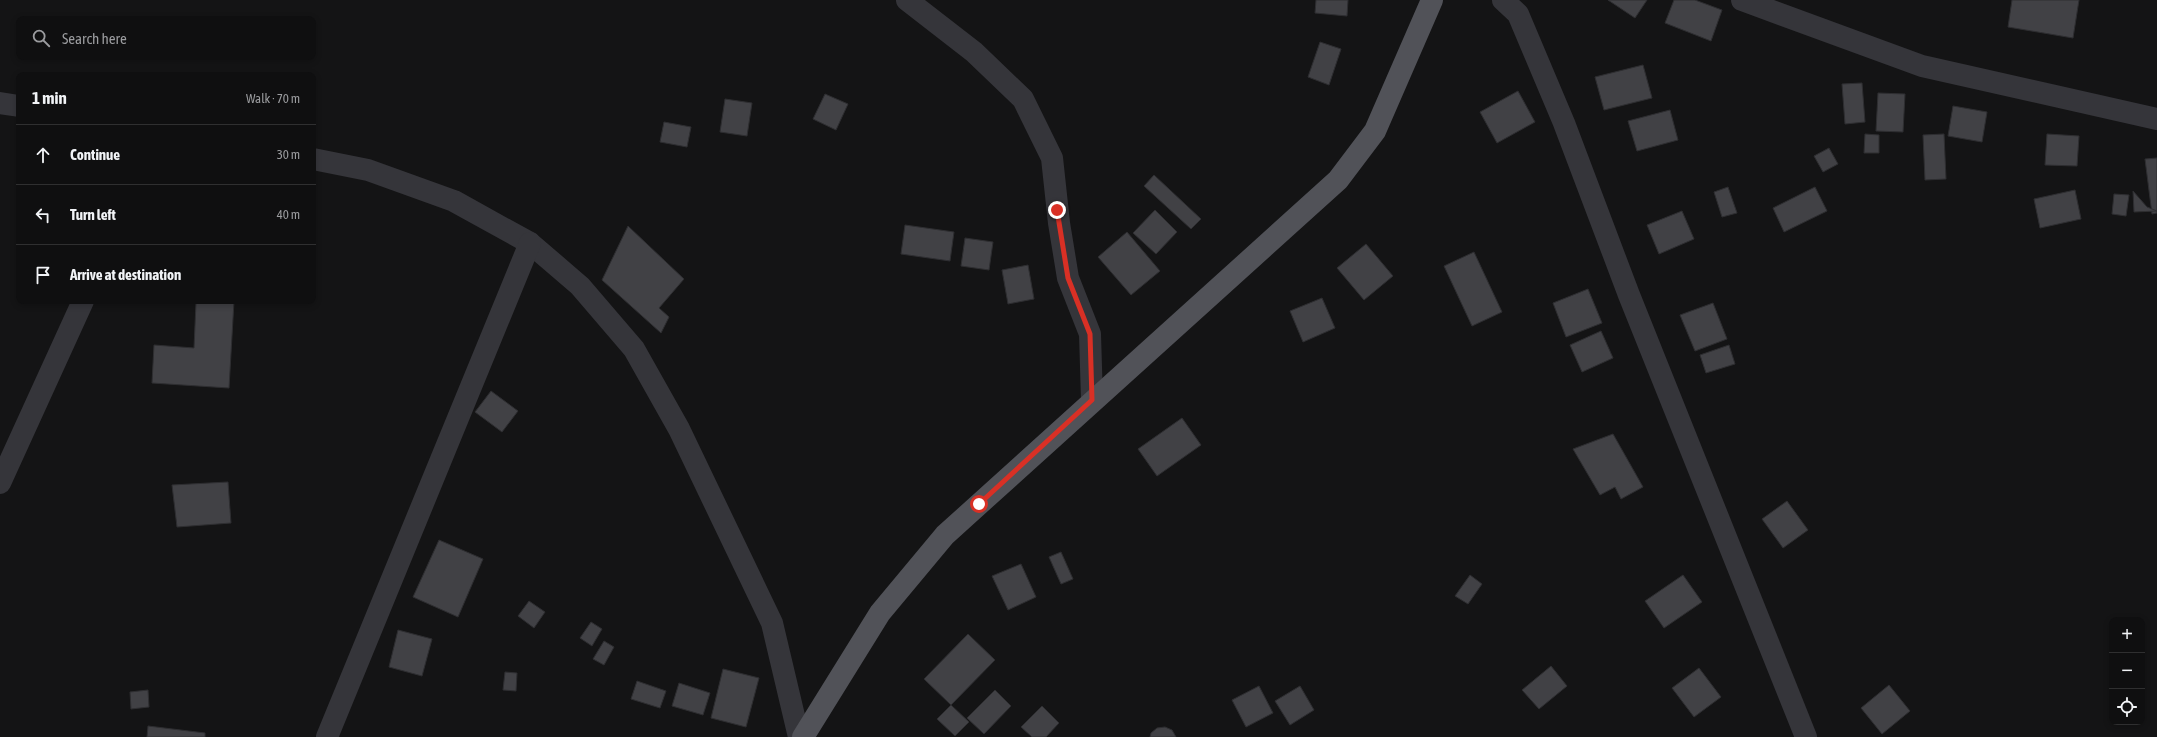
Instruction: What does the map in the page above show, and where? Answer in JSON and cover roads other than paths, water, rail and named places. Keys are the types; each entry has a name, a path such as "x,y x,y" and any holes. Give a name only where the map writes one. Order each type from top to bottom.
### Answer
{"main road":[{"path":"803,737 880,613 945,535 1092,400 1338,180 1375,131 1432,0"}],"street":[{"path":"907,0 974,52 1023,99 1052,158 1058,223 1068,278 1090,334 1092,400"},
{"path":"1503,0 1518,14 1564,123 1629,296 1806,737"},
{"path":"1742,0 1922,66 2157,119"},
{"path":"0,103 16,106"},
{"path":"316,160 368,170 454,201 530,243 580,286 634,349 679,429 772,623 799,737"},
{"path":"327,737 530,243"},
{"path":"0,483 81,304"}]}
